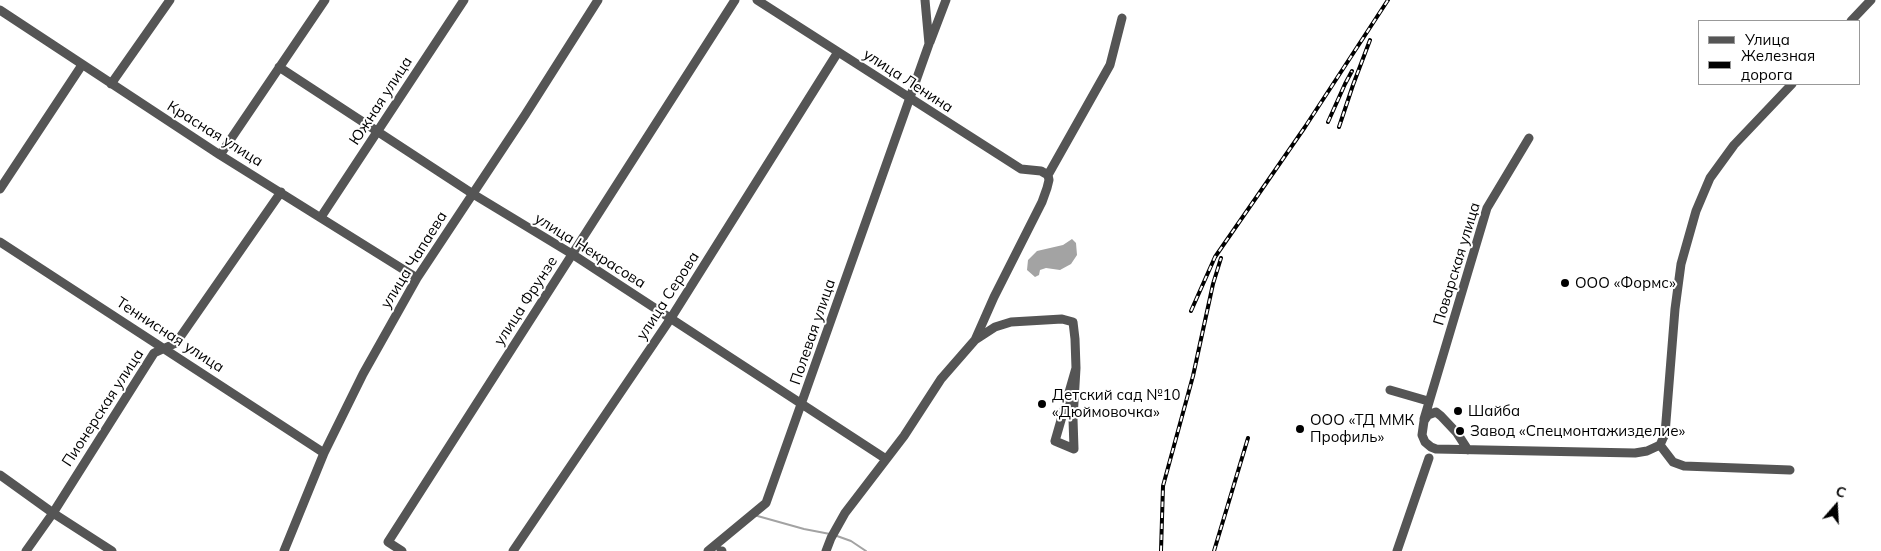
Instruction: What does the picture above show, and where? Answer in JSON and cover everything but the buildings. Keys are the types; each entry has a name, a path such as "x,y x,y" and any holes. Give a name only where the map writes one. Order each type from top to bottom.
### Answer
{"street":[{"path":"111,84 170,0"},
{"path":"220,155 325,0"},
{"name":"Южная улица","path":"320,217 464,0"},
{"name":"улица Чапаева","path":"284,551 324,453 363,374 417,278 598,0"},
{"name":"улица Фрунзе","path":"402,551 388,542 735,0"},
{"name":"улица Ленина","path":"757,0 1021,169 1041,171 1048,175"},
{"path":"926,0 929,44"},
{"name":"Полевая улица","path":"708,551 766,503 946,0"},
{"path":"1852,20 1871,0"},
{"name":"Красная улица","path":"0,10 220,155 417,278"},
{"path":"975,340 994,297 1042,202 1048,188 1048,175 1110,65 1122,18"},
{"name":"улица Серова","path":"513,551 671,318 838,52"},
{"path":"0,189 82,65"},
{"name":"улица Некрасова","path":"279,67 473,194 572,254 886,459"},
{"path":"1425,442 1431,447 1445,450 1635,453 1647,451 1660,445 1665,434 1675,309 1681,264 1696,211 1710,178 1734,145 1791,85"},
{"name":"Поварская улица","path":"1424,421 1487,208 1529,138"},
{"name":"Пионерская улица","path":"26,551 154,353 176,343 281,192"},
{"name":"Теннисная улица","path":"0,242 324,453"},
{"path":"826,551 845,513 904,436 941,379 975,340 995,327 1011,322 1062,318 1073,322 1076,368 1073,419 1074,449 1056,441 1076,368"},
{"path":"1390,390 1428,403 1448,422 1468,450"},
{"path":"1397,551 1429,458 1422,435 1424,421 1428,415 1436,412"},
{"path":"1429,458 1455,445 1460,438"},
{"path":"1660,445 1673,462 1684,466 1790,470"},
{"path":"0,475 112,551"}],"shaded area":[{"path":"1072,239 1076,243 1077,255 1071,264 1060,270 1046,268 1040,270 1039,275 1035,277 1027,270 1028,260 1037,251 1063,245"}],"waterway":[{"path":"754,515 830,534"},
{"path":"837,536 851,541 866,551"}],"railway":[{"path":"1191,311 1215,257 1305,127 1388,0"},
{"path":"1339,127 1370,40"},
{"path":"1328,122 1352,71"},
{"path":"1161,551 1163,486 1193,376 1213,284 1221,258"},
{"path":"1214,551 1248,438"}],"place":[{"name":"ООО «Формс»","path":"1565,283"},
{"name":"Детский сад №10 «Дюймовочка»","path":"1042,404"},
{"name":"Шайба","path":"1458,411"},
{"name":"ООО «ТД ММК Профиль»","path":"1300,429"},
{"name":"Завод «Спецмонтажизделие»","path":"1460,431"}]}
